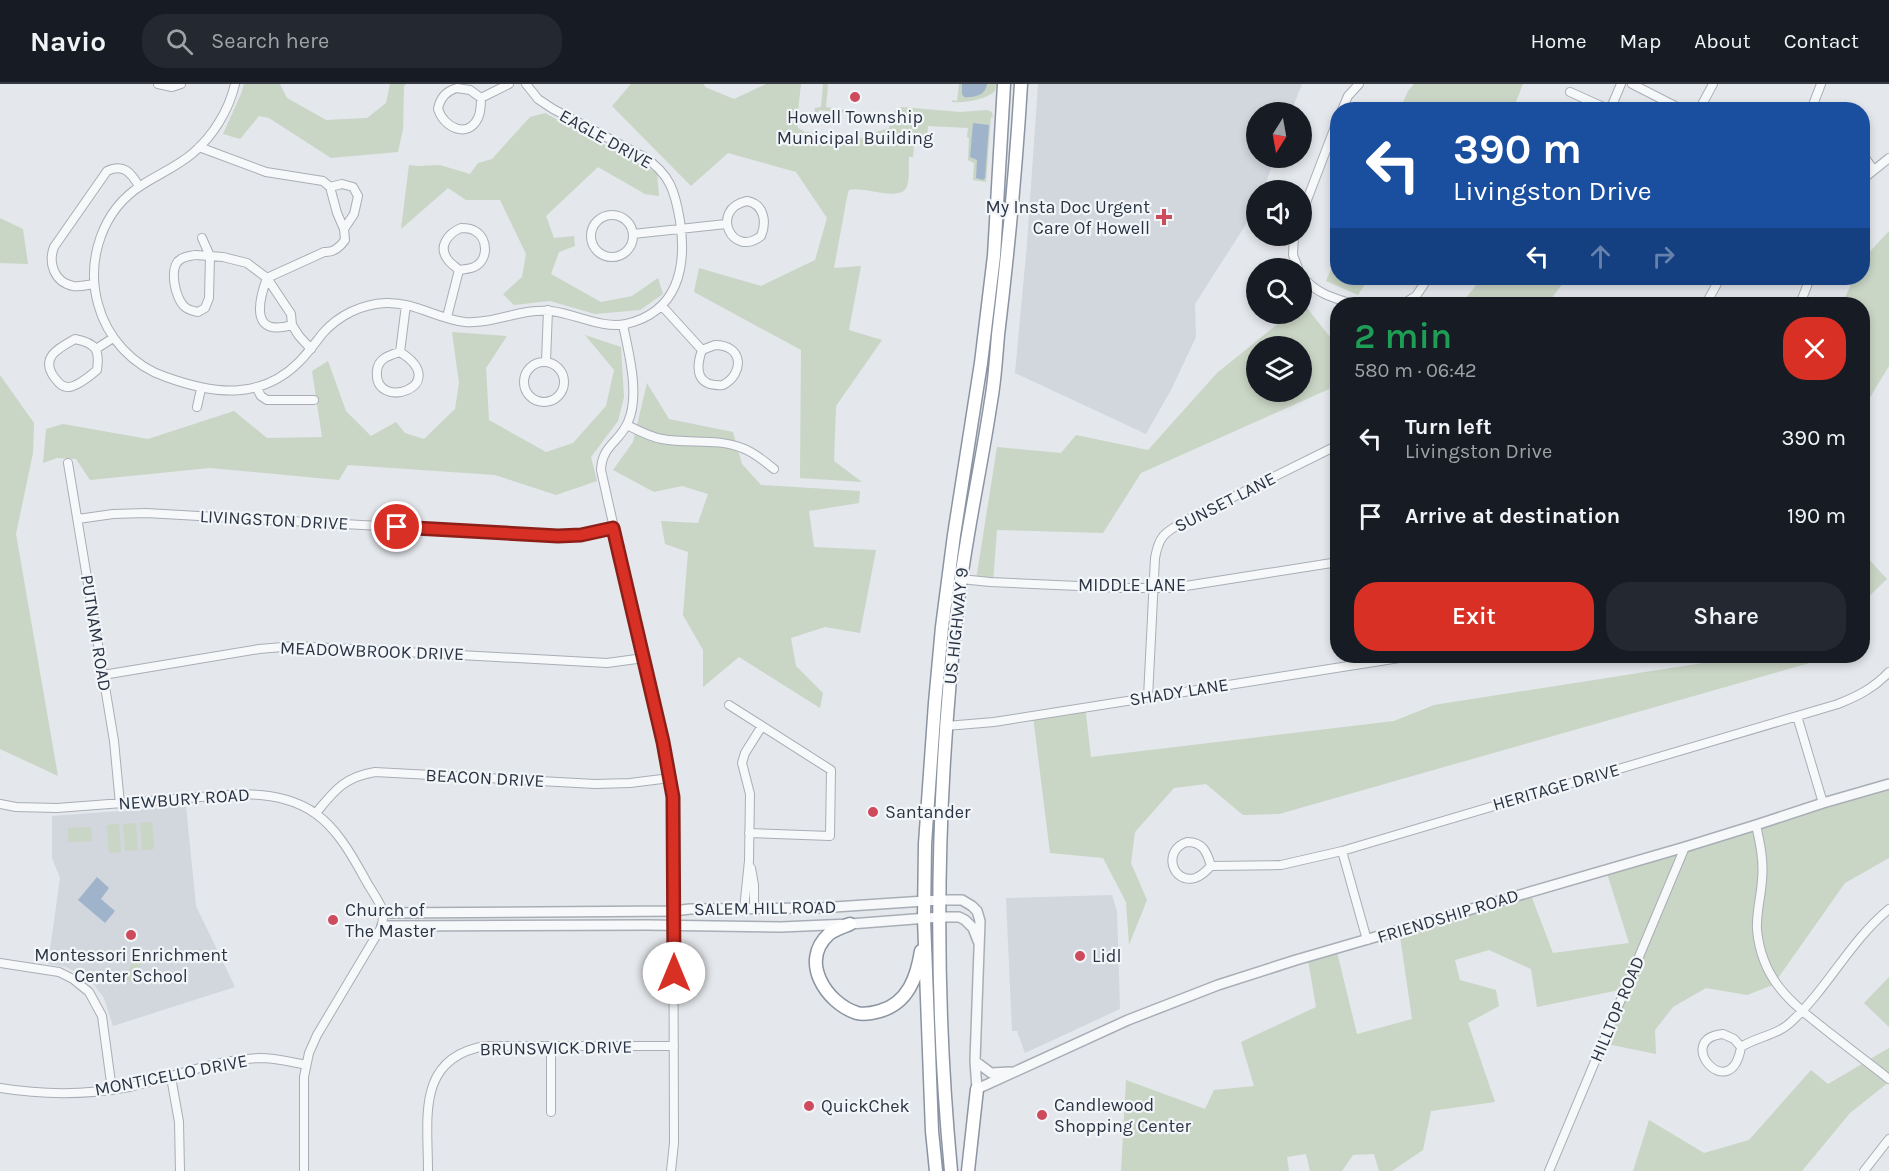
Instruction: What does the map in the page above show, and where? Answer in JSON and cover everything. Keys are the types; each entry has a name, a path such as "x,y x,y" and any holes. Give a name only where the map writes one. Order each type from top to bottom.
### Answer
{"highway":[{"name":"US HIGHWAY 9","path":"936,1171 932,1131 924,924 925,844 936,693 954,535 990,293 997,220 1004,84"},
{"name":"US HIGHWAY 9","path":"951,1171 941,1025 939,857 946,726 961,579 994,383 1018,139 1021,84"},
{"path":"850,924 831,932 821,944 816,970 818,979 826,989 842,1005 859,1014 884,1010 908,992 917,968 924,924"},
{"path":"968,1171 977,1089"}],"street":[{"path":"158,84 172,87 181,84"},
{"path":"235,84 229,104 217,126 199,147 179,164 139,186 118,206 105,227 97,248 93,284 101,313 113,338 133,359 152,371 201,389 225,391 256,387 272,381 298,364 329,327 352,311 384,303 406,305 464,321 482,321 527,311 548,310 595,322 623,325 634,393 633,407 627,424 606,450 601,470 673,797 674,1143 671,1171"},
{"path":"481,98 509,84"},
{"name":"EAGLE DRIVE","path":"526,84 538,99 553,109 644,157 658,167 671,185 677,202 681,229 682,267 676,286 662,306 636,321 623,325"},
{"path":"1345,102 1359,84"},
{"path":"1613,102 1621,84"},
{"path":"1632,84 1667,102"},
{"path":"1703,102 1713,84"},
{"path":"1814,102 1821,84"},
{"path":"463,88 481,98 479,117 465,129 450,126 440,116 439,103 449,90 463,88"},
{"path":"1570,92 1592,102"},
{"path":"1312,187 1330,140"},
{"path":"199,147 266,172 323,181 330,187 344,229 345,240 329,253 324,252 267,279 261,295 260,318 269,327 281,328 292,325"},
{"path":"1870,172 1889,158"},
{"path":"1870,165 1873,169"},
{"path":"93,284 74,286 58,277 51,259 54,247 107,171 113,168 126,169 133,175 139,186"},
{"path":"330,187 342,184 353,187 358,196 354,214 344,229"},
{"path":"747,201 756,205 765,220 761,236 752,242 740,241 734,237 728,231 726,224 731,209 747,201"},
{"path":"611,215 623,219 633,234 628,248 613,257 600,254 592,241 592,233 597,221 604,216 611,215"},
{"path":"633,234 726,224"},
{"path":"468,228 478,232 482,237 486,253 479,264 459,270 448,260 444,248 445,242 453,231 468,228"},
{"path":"202,238 210,256 209,298 207,306 198,312 186,308 177,298 174,268 182,258 195,255 210,256 224,257 247,263 267,279 291,314 292,325 311,349"},
{"path":"447,317 459,270"},
{"path":"1414,297 1423,285"},
{"path":"1312,288 1334,297"},
{"path":"400,352 406,305"},
{"path":"662,306 702,350"},
{"path":"546,361 548,310"},
{"path":"96,349 113,338"},
{"path":"75,339 89,342 96,349 97,370 71,387 60,385 48,368 51,357 75,339"},
{"path":"715,345 731,349 738,363 734,377 723,386 705,381 698,372 702,350 715,345"},
{"path":"400,352 415,362 418,378 414,386 407,391 392,393 378,382 377,370 380,361 400,352"},
{"path":"546,361 562,371 565,385 557,398 543,402 527,393 524,382 532,366 546,361"},
{"path":"256,387 261,396 267,400 314,400"},
{"path":"197,407 201,389"},
{"path":"627,424 663,440 729,444 741,447 774,469"},
{"name":"SUNSET LANE","path":"1148,697 1157,545 1164,533 1330,449"},
{"name":"PUTNAM ROAD","path":"68,463 114,741 120,804"},
{"name":"LIVINGSTON DRIVE","path":"78,519 113,514 146,513 558,536 581,535 613,528"},
{"name":"MIDDLE LANE","path":"961,579 1173,588 1330,563"},
{"name":"MEADOWBROOK DRIVE","path":"103,675 259,649 295,646 607,663 644,658"},
{"name":"SHADY LANE","path":"946,726 993,722 1367,663"},
{"name":"HERITAGE DRIVE","path":"1211,866 1207,852 1194,842 1182,844 1176,848 1172,858 1172,864 1177,873 1189,878 1200,876 1211,866 1281,865 1342,851 1857,697 1889,672"},
{"path":"729,705 831,770 830,836 749,833"},
{"path":"1797,716 1823,802"},
{"path":"759,927 749,909 754,885 749,861 750,794 743,770 743,760 762,726"},
{"name":"BEACON DRIVE","path":"316,813 343,783 375,772 595,784 670,778"},
{"name":"FRIENDSHIP ROAD","path":"977,1089 1128,1020 1210,988 1889,784"},
{"name":"NEWBURY ROAD","path":"0,804 50,809 240,794 262,795 293,802 316,813 336,832 350,850 383,913"},
{"path":"1756,825 1763,863 1757,916 1760,946 1775,983 1801,1011 1889,1079"},
{"name":"HILLTOP ROAD","path":"1549,1171 1685,847"},
{"path":"1342,851 1367,940"},
{"name":"SALEM HILL ROAD","path":"383,913 819,908 962,900 977,911 980,921 975,1061 977,1089"},
{"path":"1741,1047 1729,1036 1716,1035 1707,1041 1703,1056 1712,1069 1728,1070 1737,1063 1741,1047 1787,1026 1863,933 1889,909"},
{"path":"304,1171 303,1098 306,1065 317,1035 382,926 383,913"},
{"name":"SALEM HILL ROAD","path":"382,926 759,927 924,924 940,917 966,920 973,928 980,946"},
{"path":"0,963 59,972 73,979 89,992 102,1016 112,1090"},
{"name":"BRUNSWICK DRIVE","path":"428,1171 429,1097 433,1082 443,1067 456,1056 473,1048 486,1046 674,1046"},
{"path":"551,1047 551,1112"},
{"name":"MONTICELLO DRIVE","path":"0,1088 55,1093 112,1090 245,1059 272,1059 306,1065"},
{"path":"975,1061 991,1072 1016,1072"},
{"path":"171,1077 179,1122 180,1171"},
{"path":"1864,1171 1889,1139"}],"shaded area":[{"path":"1038,84 1302,84 1295,102 1246,102 1246,168 1271,168 1267,180 1246,180 1246,224 1195,304 1196,337 1172,388 1146,434 1015,373"},
{"name":"Montessori Enrichment Center School","path":"186,806 196,906 235,987 113,1026 104,998 95,986 82,975 66,967 48,964 60,878 52,858 52,816"},
{"path":"1112,895 1117,911 1120,1009 1025,1053 1017,1031 1012,1031 1006,898"}],"green space":[{"path":"244,84 280,84 287,98 326,120 367,118 386,103 390,84 406,84 404,86 403,129 398,152 331,158 269,118 259,116 240,139 223,134"},
{"path":"631,84 704,84 705,87 734,99 766,84 801,84 798,128 805,132 875,140 876,132 889,128 895,111 901,107 992,112 986,182 973,180 974,163 968,160 968,128 928,126 927,138 921,138 921,134 915,134 913,157 909,157 908,182 904,191 890,194 849,190 834,268 861,266 849,330 882,340 836,406 834,461 862,482 800,478 801,350 694,292 699,268 761,286 815,260 827,218 796,172 728,153 691,186 612,106"},
{"path":"823,84 828,86 826,107 846,110 846,113 819,110 817,116 814,116 815,108 821,107"},
{"path":"959,84 996,84 995,91 986,97 952,102 952,100 957,101"},
{"path":"1414,84 1523,84 1516,102 1403,102"},
{"path":"545,113 657,173 659,196 645,194 598,167 546,216 554,238 574,236 575,246 559,252 551,274 601,302 632,296 658,278 663,294 640,310 595,314 550,301 514,305 503,294 522,277 526,254 500,200 466,200 448,188 401,229 409,165 440,165 470,174 478,163 492,159 530,117"},
{"path":"0,218 23,229 28,264 0,263"},
{"path":"1889,231 1889,366 1870,397 1870,297 1845,297 1851,285 1870,285 1870,251"},
{"path":"1335,285 1364,285 1358,295"},
{"path":"1476,285 1562,285 1552,297 1467,297"},
{"path":"1312,314 1330,337 1330,389 1312,397 1312,336 1263,336 1278,324 1312,324"},
{"path":"452,332 507,336 486,368 489,420 546,452 573,443 606,406 614,370 585,335 621,347 624,397 618,421 591,457 597,481 556,495 495,475 348,465 339,480 210,468 90,480 76,459 57,458 43,463 46,429 63,424 148,439 234,411 267,438 322,437 312,371 328,361 346,411 371,436 396,422 405,433 424,439 455,409 459,383"},
{"path":"1246,350 1246,402 1300,402 1141,473 1103,533 997,530 993,582 976,580 997,447 1061,453 1076,435 1148,450 1217,373"},
{"path":"0,375 34,423 33,453 16,534 58,776 0,749"},
{"path":"647,383 669,419 733,432 742,464 761,485 860,491 859,503 809,511 814,547 876,550 860,633 825,627 791,638 796,666 823,693 820,708 739,657 703,687 703,650 683,615 688,552 665,544 661,521 698,523 708,494 682,486 654,492 613,470 633,442"},
{"path":"1870,561 1887,579 1870,595"},
{"path":"1702,663 1809,663 1279,814 1243,815 1206,784 1174,788 1135,832 1131,863 1147,900 1129,945 1126,902 1103,858 1050,853 1033,716 1085,706 1091,757 1394,721 1434,705"},
{"path":"1889,778 1889,858 1845,883 1773,985 1747,995 1706,988 1673,1007 1655,1030 1656,1054 1602,1043 1624,989 1537,1007 1531,969 1489,950 1455,960 1460,980 1496,990 1499,1006 1468,1023 1495,1102 1431,1111 1423,1150 1392,1171 1379,1171 1374,1154 1353,1155 1342,1171 1310,1171 1306,1154 1287,1157 1289,1171 1121,1171 1126,1080 1205,1109 1214,1090 1254,1086 1241,1042 1316,1007 1307,954 1336,948 1357,1034 1412,1019 1399,929 1529,890 1553,953 1629,943 1605,867 1887,783"},
{"path":"152,822 154,849 142,850 140,823"},
{"path":"136,823 138,850 125,851 123,824"},
{"path":"119,824 121,852 109,853 107,825"},
{"path":"91,827 92,841 68,842 68,828"},
{"path":"133,958 142,961 136,978 141,980 139,984 126,980"},
{"path":"1889,977 1889,1027 1864,1003"},
{"path":"1889,1048 1889,1082 1850,1113 1802,1171 1633,1171 1649,1120 1704,1153 1749,1140 1811,1070 1828,1084"}],"water":[{"path":"962,84 987,84 982,93 964,97"},
{"path":"973,123 989,125 983,180 976,178 977,160 970,157"},
{"path":"97,877 109,888 101,899 115,911 105,923 78,900"}],"place":[{"name":"Howell Township Municipal Building","path":"855,97"},
{"name":"My Insta Doc Urgent Care Of Howell","path":"1164,217"},
{"name":"Santander","path":"873,812"},
{"name":"Church of The Master","path":"333,920"},
{"name":"Montessori Enrichment Center School","path":"131,935"},
{"name":"Lidl","path":"1080,956"},
{"name":"QuickChek","path":"809,1106"},
{"name":"Candlewood Shopping Center","path":"1042,1115"}],"route":[{"path":"397,527 558,536 581,535 613,528 663,742 673,797 674,973"}]}
